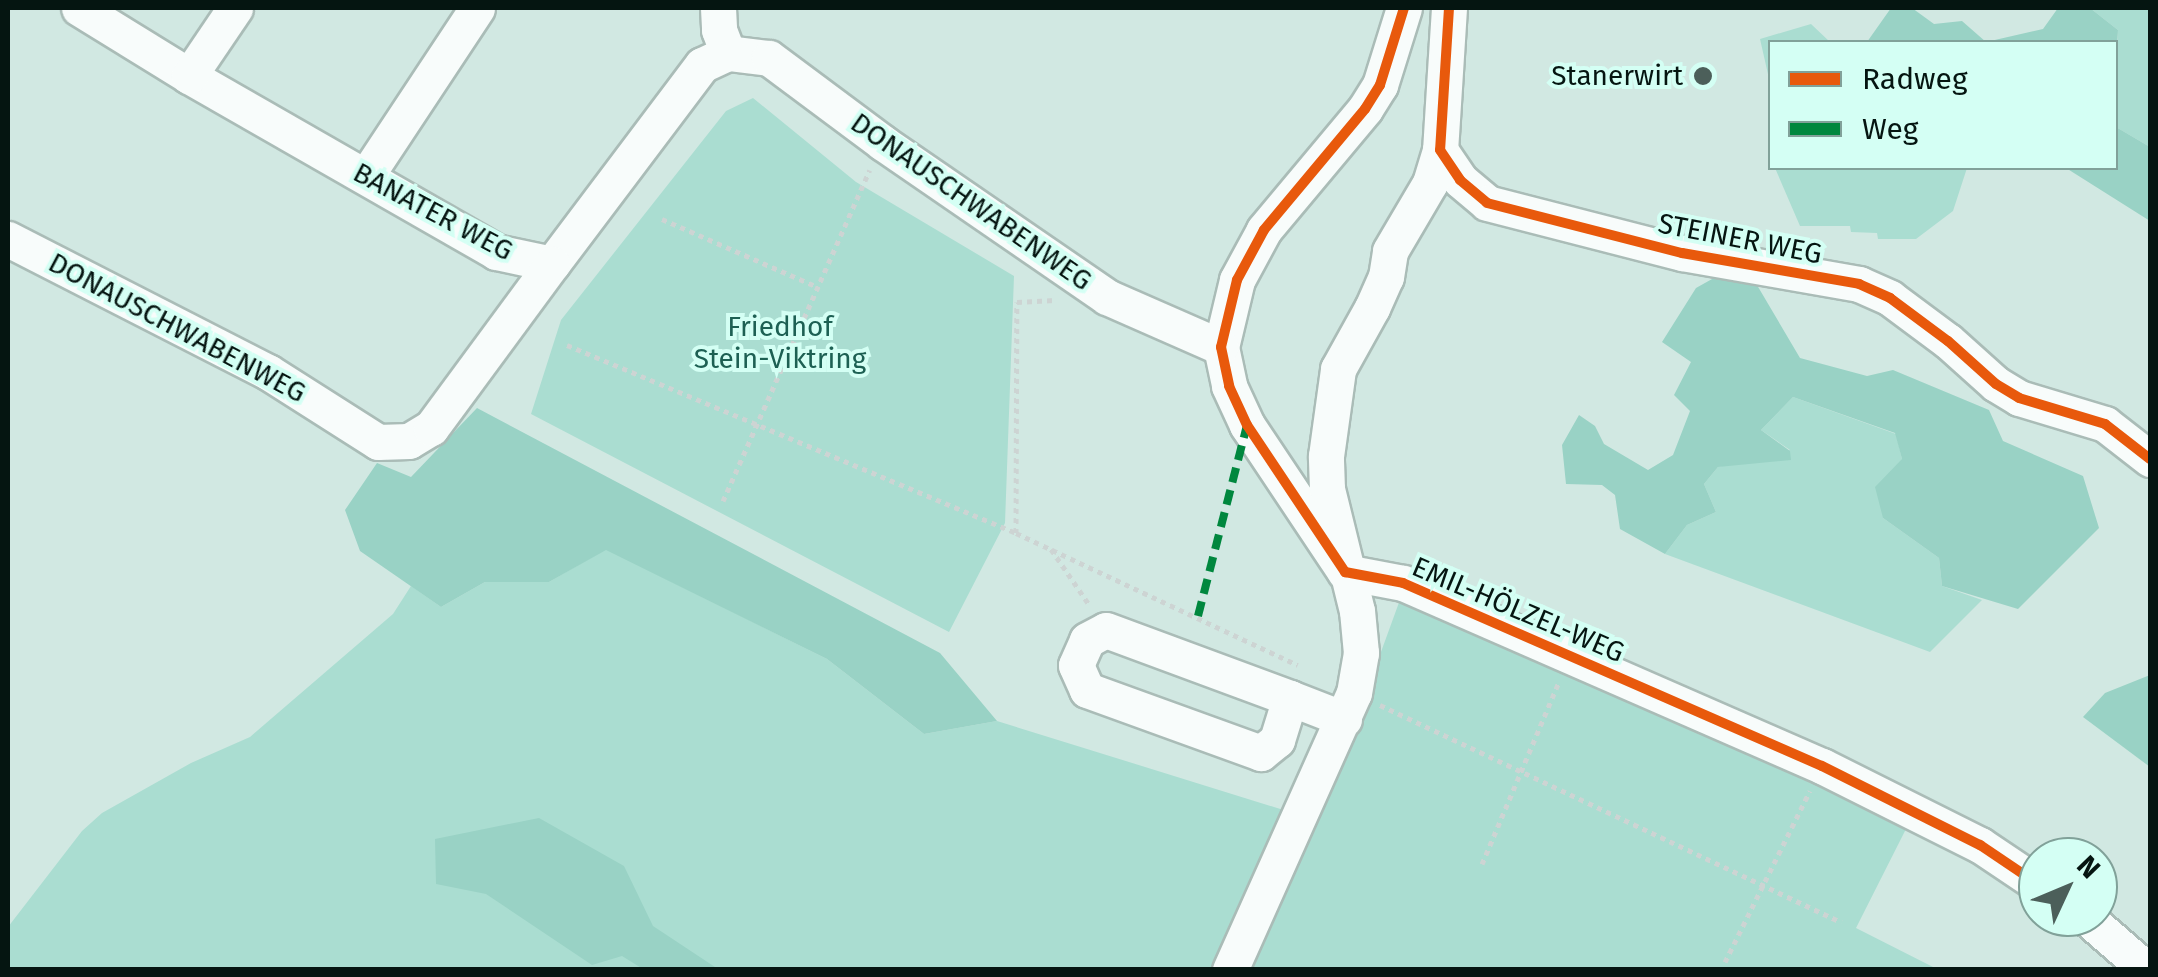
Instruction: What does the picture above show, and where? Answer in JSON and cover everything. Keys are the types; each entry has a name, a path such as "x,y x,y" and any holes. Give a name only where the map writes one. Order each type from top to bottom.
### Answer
{"street":[{"path":"189,76 235,8"},
{"path":"366,176 477,8"},
{"path":"552,264 702,65 728,53 719,30 718,8"},
{"path":"1345,572 1247,426 1229,386 1221,347 1237,280 1246,263 1264,230 1366,109 1380,85 1404,8"},
{"path":"1230,970 1349,706 1361,652 1356,612 1327,489 1326,456 1338,369 1372,308 1400,228 1416,208 1440,150 1449,8"},
{"name":"BANATER WEG","path":"87,10 189,76 496,252 552,264"},
{"name":"DONAUSCHWABENWEG","path":"728,53 770,58 883,143 1108,297 1221,347"},
{"name":"STEINER WEG","path":"1440,150 1460,180 1487,202"},
{"name":"STEINER WEG","path":"1416,208 1443,198 1487,202 1682,253 1859,284 1890,298 2008,391 2105,424 2150,459"},
{"name":"DONAUSCHWABENWEG","path":"8,239 268,372 378,442 409,441 431,428 552,264"},
{"name":"EMIL-HÖLZEL-WEG","path":"1345,572 1403,583 1822,766 1980,845 2018,871"},
{"path":"1296,683 1277,740 1261,753 1088,690 1076,666 1087,640 1106,630 1296,683 1349,706"},
{"path":"2109,937 2147,970"}],"path":[{"path":"724,501 883,143"},
{"path":"662,219 818,287"},
{"path":"1016,532 1017,302 1108,297"},
{"path":"567,344 1049,546 1296,683"},
{"path":"1049,546 1106,630"},
{"path":"1482,864 1569,656"},
{"path":"1349,706 1522,770 1840,922"},
{"path":"1725,962 1822,766"}],"green space":[{"path":"1891,8 1912,8 1934,24 1962,21 1984,40 1868,40"},
{"path":"2058,8 2090,8 2118,30 2117,40 1995,40 2043,29"},
{"path":"2090,8 2150,8 2150,147 2118,128 2118,30"},
{"path":"1811,24 1828,40 1768,40 1768,74 1760,39"},
{"name":"Friedhof Stein-Viktring","path":"753,98 856,182 1014,276 1005,523 949,632 531,414 561,320 726,111"},
{"path":"2118,128 2150,147 2150,221 2069,170 2118,170"},
{"path":"1776,170 1966,170 1953,211 1916,239 1878,239 1877,233 1851,232 1850,226 1800,226"},
{"path":"1721,274 1754,280 1800,358 1867,376 1893,370 1989,410 2003,441 2083,476 2099,528 2018,609 1942,586 1939,558 1883,518 1875,487 1902,459 1895,433 1793,397 1761,430 1790,451 1791,460 1718,467 1704,484 1716,512 1687,525 1665,554 1620,529 1615,495 1602,485 1566,484 1562,445 1579,415 1595,426 1604,444 1648,470 1673,455 1690,411 1674,395 1691,362 1662,342 1696,288"},
{"path":"1793,397 1896,434 1902,459 1883,518 1939,558 1942,586 1982,600 1930,652 1665,554 1687,525 1716,512 1704,484 1718,467 1790,450 1761,430"},
{"path":"477,408 940,653 997,721 924,734 827,659 606,550 549,582 485,582 441,607 360,551 345,510 377,463 411,477"},
{"path":"606,549 827,659 924,734 997,721 1290,812 1223,969 8,970 8,927 82,831 102,813 191,763 250,737 393,614 411,586 441,607 485,582 549,582"},
{"path":"1401,597 1908,825 1856,928 1937,969 1248,970 1307,834 1322,814"},
{"path":"2150,675 2150,767 2083,717 2105,693"},
{"path":"539,818 624,866 653,926 718,969 643,969 622,956 592,965 486,894 436,884 435,839"}],"marked path":[{"path":"1198,616 1247,425"}],"cycle path":[{"path":"1404,8 1380,85 1365,109 1264,230 1237,280 1221,347 1229,386 1247,425 1345,572 1403,583 1822,766 1980,845 2018,871"},
{"path":"1449,8 1440,150 1460,180 1487,203 1682,253 1859,284 1890,298 1948,341 1996,384 2019,398 2105,424 2150,459"}],"place":[{"name":"Stanerwirt","path":"1703,76"}]}
